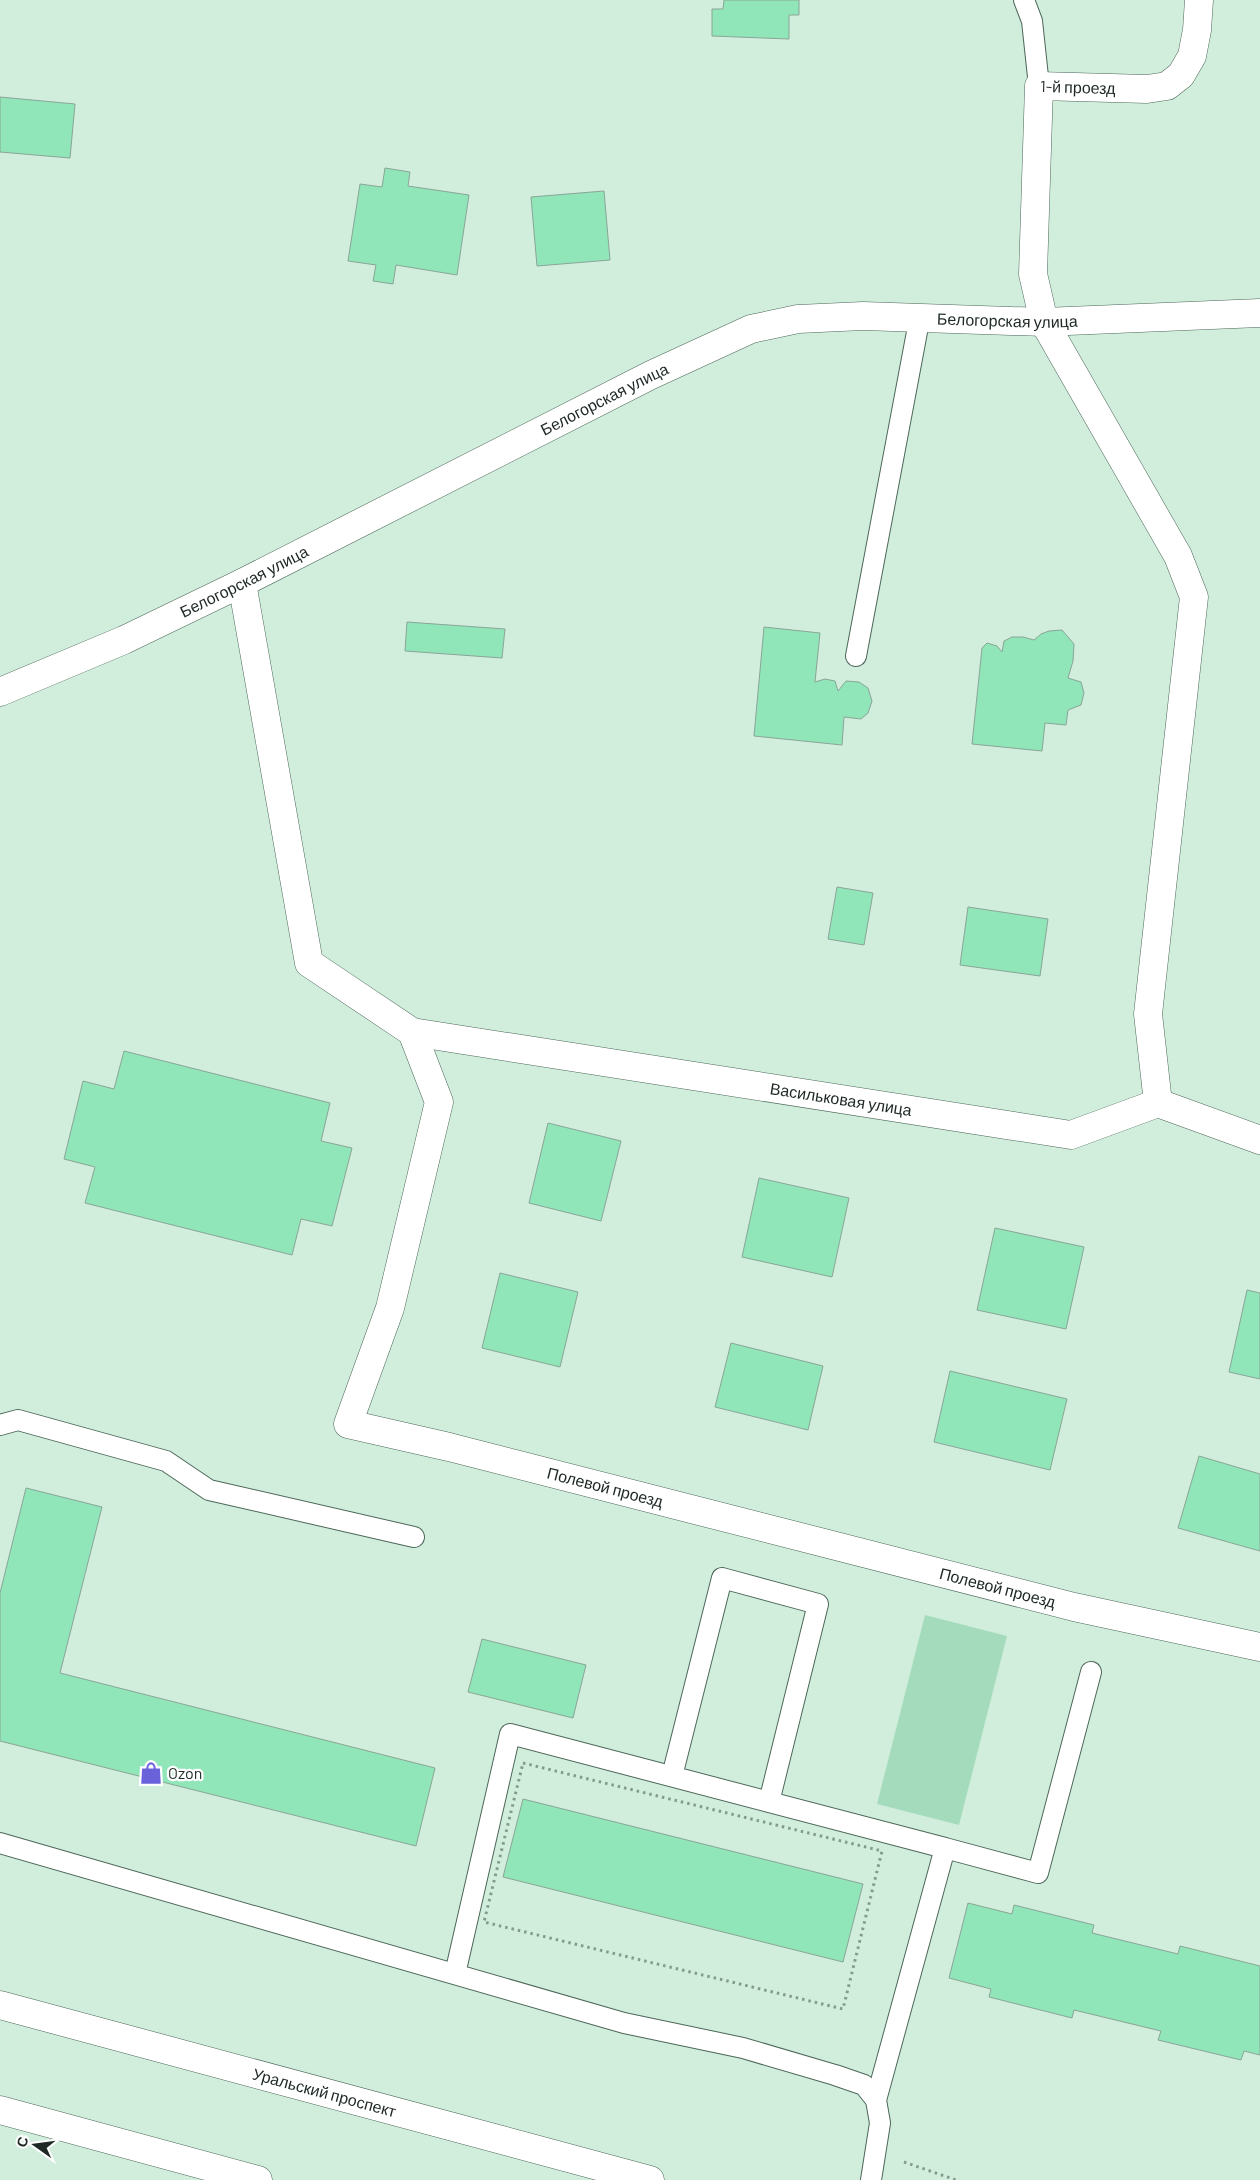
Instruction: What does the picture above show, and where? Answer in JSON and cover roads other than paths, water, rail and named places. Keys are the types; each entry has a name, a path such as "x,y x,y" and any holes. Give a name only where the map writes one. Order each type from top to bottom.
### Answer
{"street":[{"name":"1-й проезд","path":"1158,1103 1148,1014 1194,597 1178,556 1044,322 1033,274 1039,86 1147,89 1167,86 1181,75 1192,56 1197,30 1199,0"},
{"name":"Белогорская улица","path":"0,692 124,640 242,583 651,375 751,329 798,319 863,316 920,316 1044,322 1260,313"},
{"path":"242,583 308,963 412,1032"},
{"name":"Васильковая улица","path":"412,1032 1071,1135 1158,1103"},
{"name":"Полевой проезд","path":"412,1032 439,1102 390,1308 348,1424 450,1447 1074,1607 1260,1647"},
{"path":"1158,1103 1260,1140"},
{"name":"Уральский проспект","path":"0,2005 650,2180"},
{"path":"0,2110 258,2180"}],"lane":[{"path":"1024,0 1032,21 1039,86"},
{"path":"856,656 920,316"},
{"path":"0,1424 18,1420 166,1461 209,1490 414,1537"},
{"path":"672,1776 722,1578 818,1604 769,1802"},
{"path":"454,1974 510,1734 1038,1873 1091,1672"},
{"path":"0,1843 624,2023 743,2048 836,2074 864,2085 876,2100"},
{"path":"870,2180 880,2123 876,2100 945,1848"}],"place":[{"name":"Ozon","path":"151,1773"}]}
